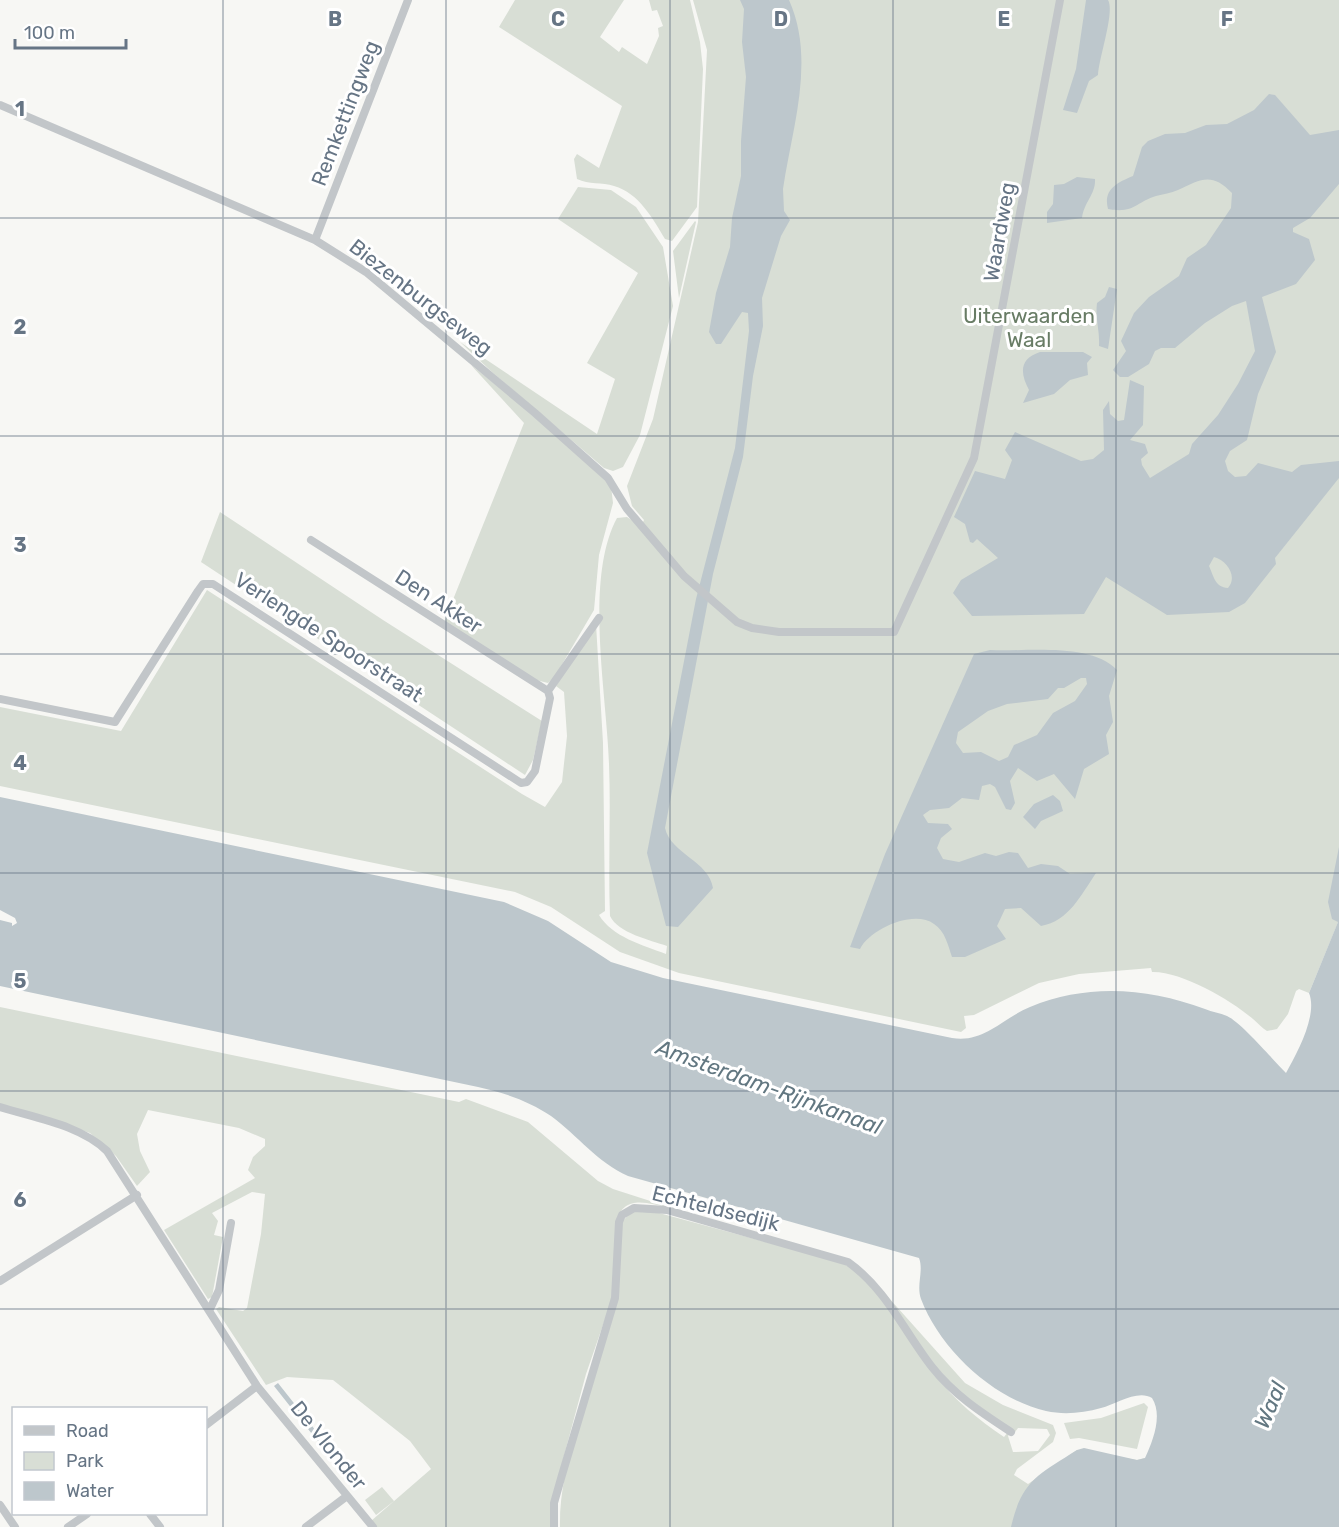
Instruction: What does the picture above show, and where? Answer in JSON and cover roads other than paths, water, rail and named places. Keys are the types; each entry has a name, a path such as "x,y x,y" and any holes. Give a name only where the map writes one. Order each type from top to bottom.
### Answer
{"street":[{"name":"Remkettingweg","path":"315,240 408,0"},
{"name":"Waardweg","path":"894,632 975,458 1060,0"},
{"name":"Biezenburgseweg","path":"0,105 315,240 366,272 535,413 608,478 627,509 693,586 737,622 779,633 894,632"},
{"name":"Den Akker","path":"311,540 548,692"},
{"name":"Verlengde Spoorstraat","path":"0,699 115,722 203,584 213,584 517,782 527,782 535,771 550,698 548,692"},
{"path":"548,692 598,618"},
{"name":"De Vlonder","path":"0,1107 69,1128 93,1139 113,1158 210,1308 257,1386 373,1527"},
{"path":"0,1281 137,1195"},
{"name":"Echteldsedijk","path":"554,1527 554,1503 615,1298 619,1222 622,1215 634,1208 667,1210 848,1262 872,1282 949,1386 966,1402 1011,1432"},
{"path":"210,1308 219,1290 231,1223"},
{"path":"207,1424 257,1386"},
{"path":"306,1527 346,1497"},
{"path":"0,1506 15,1527"},
{"path":"68,1527 86,1515"},
{"path":"151,1515 160,1527"}],"water":[{"path":"740,0 789,0 797,23 801,46 800,94 783,189 784,211 790,220 781,236 762,298 763,326 753,376 743,457 713,574 665,828 674,845 705,871 713,888 678,927 666,926 647,853 696,599 735,448 749,331 748,313 742,312 721,344 716,344 709,332 716,293 730,247 732,218 741,176 746,77 742,42 744,9"},
{"path":"1086,0 1108,0 1110,14 1098,75 1089,81 1077,113 1063,110 1076,69"},
{"path":"1269,94 1275,95 1310,135 1339,130 1339,184 1310,218 1293,228 1293,232 1309,239 1315,260 1296,284 1262,297 1276,352 1258,394 1247,440 1230,451 1225,461 1228,471 1235,477 1246,476 1258,463 1292,472 1301,465 1339,461 1339,478 1275,558 1276,564 1245,603 1229,612 1167,615 1106,577 1084,614 972,616 953,593 961,580 998,558 977,539 973,543 970,542 965,524 954,517 975,471 1005,479 1012,460 1005,450 1015,432 1081,461 1093,459 1104,450 1103,410 1109,401 1110,414 1118,421 1124,420 1130,380 1144,386 1143,425 1130,440 1145,444 1148,453 1141,459 1150,478 1189,454 1192,444 1218,415 1238,384 1255,351 1246,301 1232,306 1205,323 1175,348 1161,348 1155,351 1149,364 1128,377 1120,377 1113,370 1126,351 1121,341 1134,313 1149,297 1179,276 1187,258 1206,245 1231,208 1232,193 1218,182 1206,180 1149,198 1124,210 1108,209 1107,197 1112,188 1133,176 1142,147 1148,141 1165,134 1185,133 1206,125 1227,124 1254,110","holes":["1214,557 1230,570 1232,579 1228,588 1218,584 1209,566"]},
{"path":"1077,177 1095,179 1094,189 1082,218 1047,223 1047,212 1053,204 1054,185 1064,184"},
{"path":"1109,287 1117,289 1108,349 1099,346 1097,303 1105,297"},
{"path":"1040,352 1083,352 1092,357 1087,363 1088,375 1070,380 1054,394 1023,403 1029,390 1024,378 1023,367 1028,358"},
{"path":"990,650 1057,650 1091,655 1105,661 1117,670 1109,696 1113,722 1106,735 1109,754 1084,769 1075,799 1054,774 1037,781 1018,768 1010,781 1015,803 1011,810 1006,809 995,787 990,784 982,786 979,800 962,798 949,808 930,810 923,815 928,823 948,824 952,829 941,838 937,848 943,859 959,862 985,853 996,856 1009,852 1018,853 1028,868 1041,864 1058,866 1070,874 1096,873 1067,913 1051,923 1041,926 1021,908 1005,909 997,926 1006,939 965,957 952,957 941,930 925,920 915,919 893,923 883,928 860,949 850,947 885,854 974,654","holes":["1081,678 1086,678 1087,684 1075,701 1053,713 1037,735 1014,745 1008,757 999,761 981,752 963,753 956,743 958,732 988,711 1007,704 1048,699 1058,688 1064,688"]},
{"path":"1053,795 1060,801 1063,811 1041,821 1035,829 1023,817 1034,804"},
{"path":"0,797 504,902 548,921 611,962 663,978 952,1038 964,1039 984,1034 1030,1007 1074,994 1118,991 1162,996 1227,1016 1249,1033 1286,1073 1309,1023 1311,1002 1309,993 1338,922 1332,919 1328,902 1339,847 1339,1527 1011,1527 1015,1511 1026,1489 1042,1473 1077,1450 1084,1448 1137,1460 1145,1458 1156,1428 1155,1405 1152,1398 1140,1395 1094,1410 1060,1413 1026,1405 1007,1395 971,1369 941,1336 921,1299 919,1258 628,1176 607,1164 551,1116 525,1102 498,1092 0,986 0,920 12,923 12,926 17,923 15,918 0,910"},
{"path":"278,1383 335,1455 331,1458 274,1386"}],"park label":[{"name":"Uiterwaarden Waal","path":"1029,327"}],"water label":[{"name":"Amsterdam-Rijnkanaal","path":"769,1087"},
{"name":"Waal","path":"1270,1405"}]}
